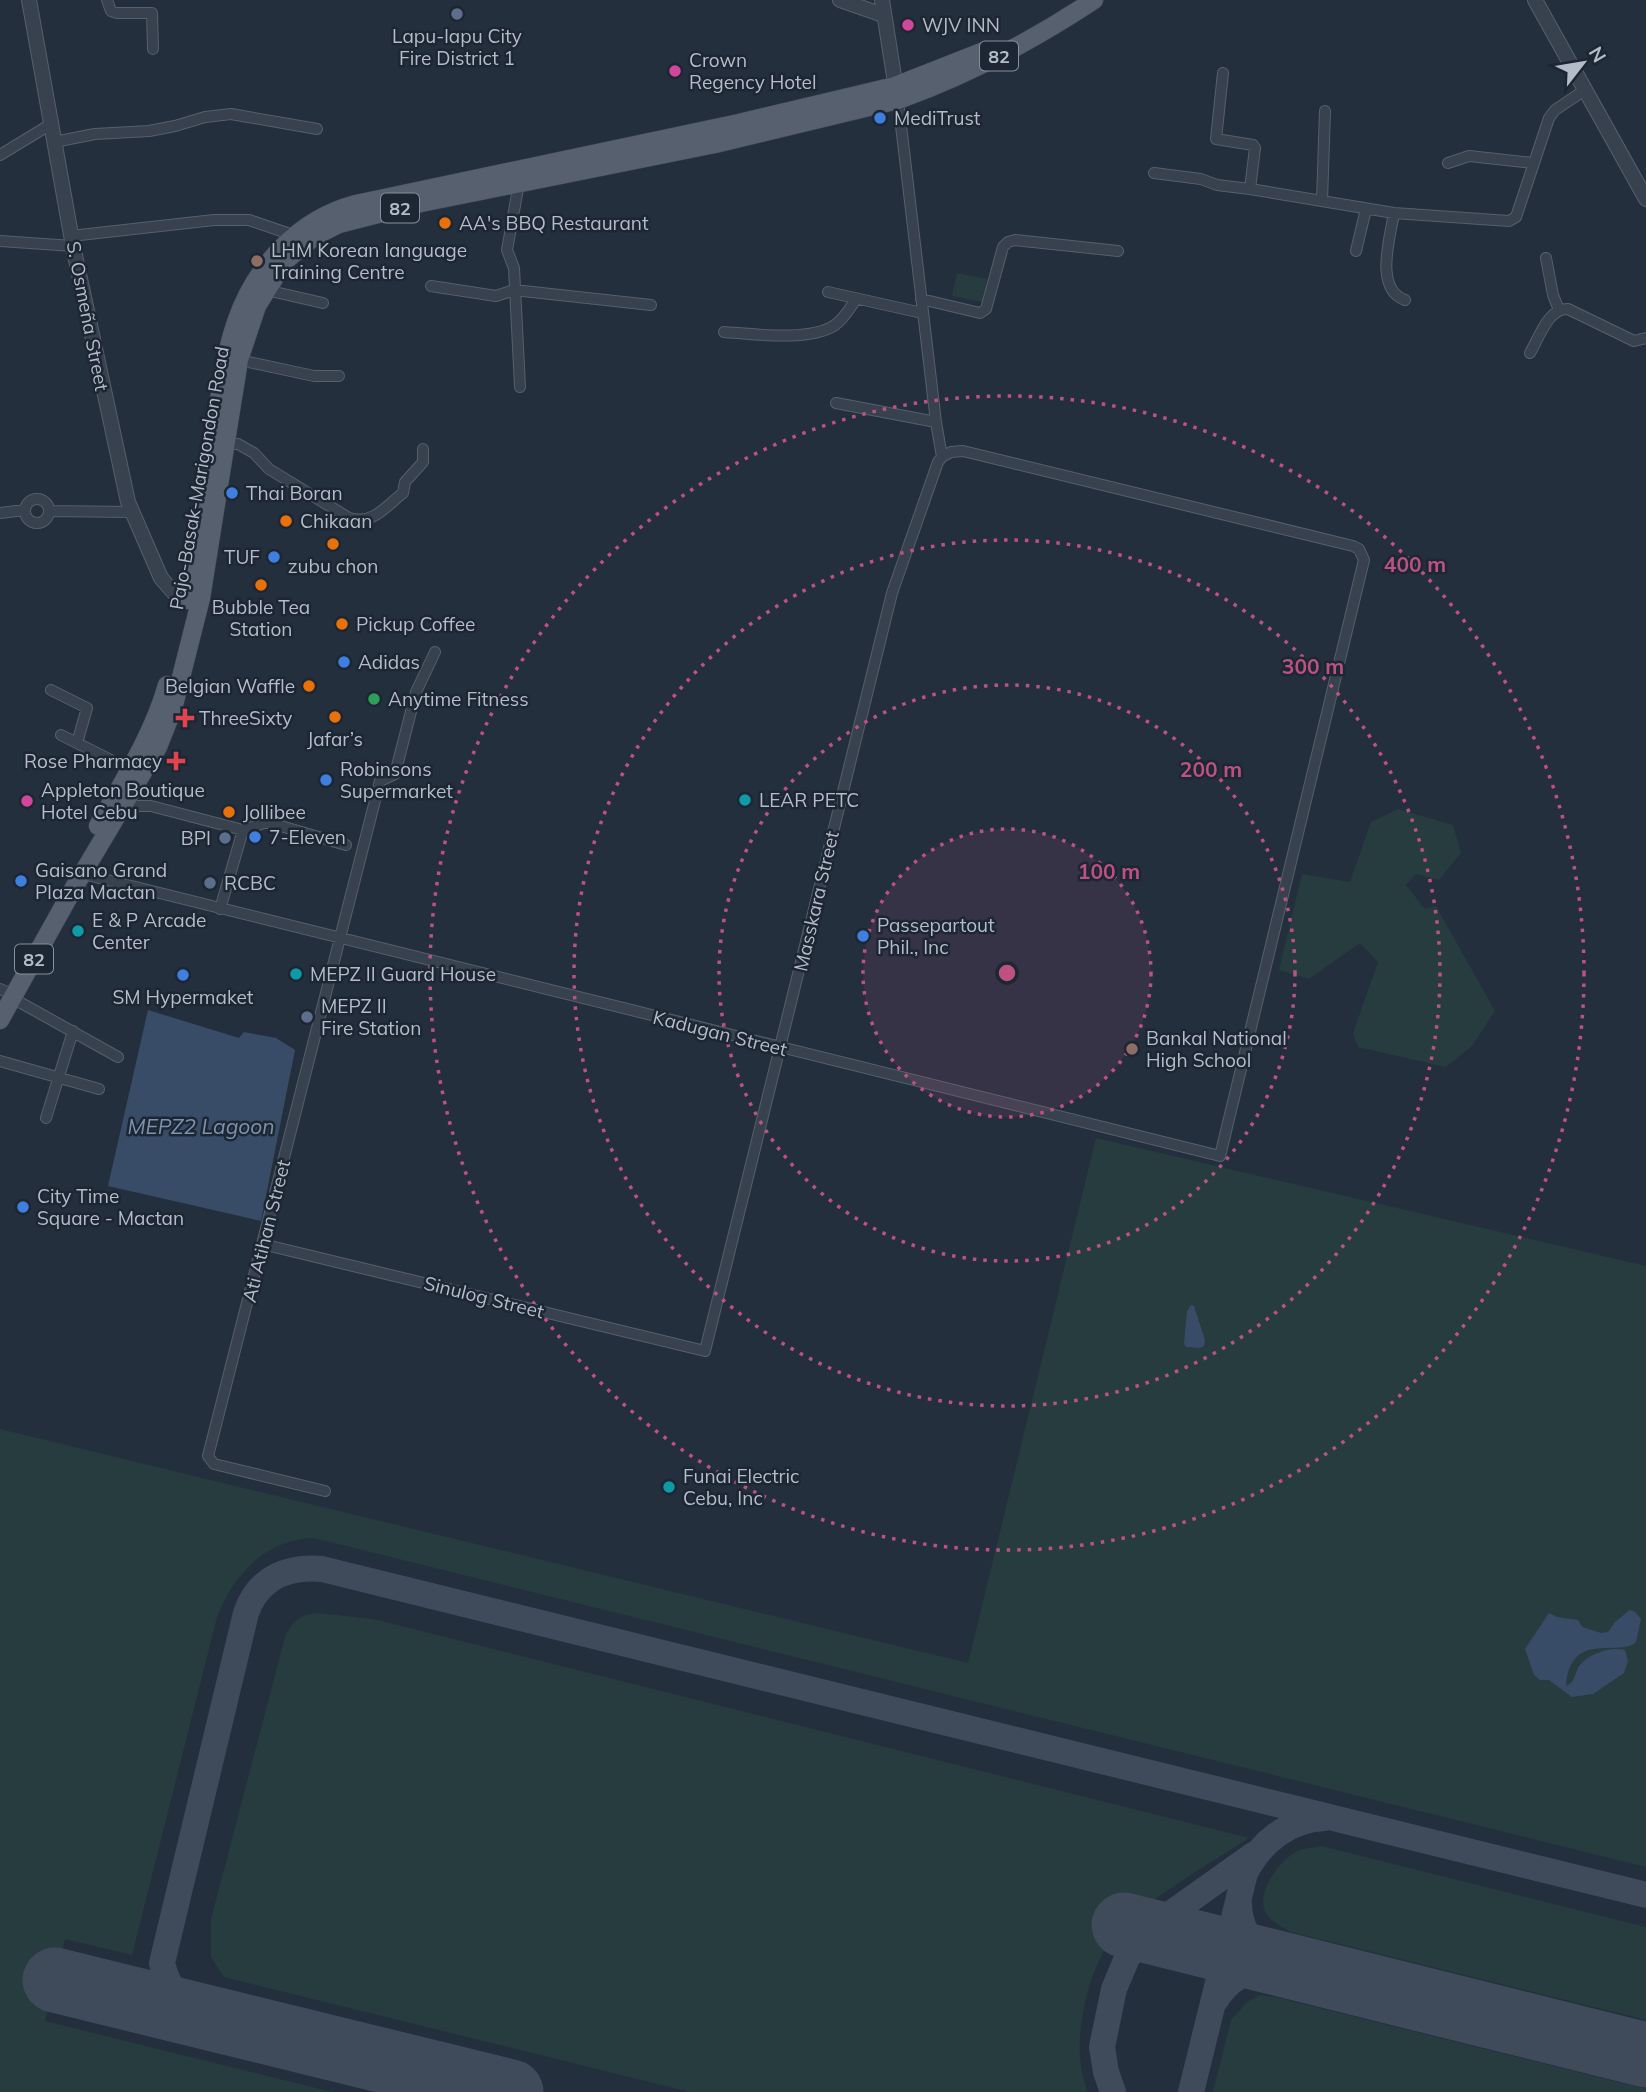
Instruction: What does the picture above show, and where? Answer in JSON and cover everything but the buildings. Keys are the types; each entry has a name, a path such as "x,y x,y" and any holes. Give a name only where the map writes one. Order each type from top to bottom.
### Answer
{"main road":[{"name":"Pajo-Basak-Marigondon Road","path":"897,93 1037,23 1072,0"},
{"name":"Pajo-Basak-Marigondon Road","path":"194,600 220,397 232,337 243,305 254,285 293,235 313,221 337,209 542,171 739,123 945,82 1042,34 1094,0"},
{"name":"Pajo-Basak-Marigondon Road","path":"0,1020 5,995 133,776 158,747 173,709 239,360 250,321 266,290 295,251 314,236 339,224 421,203 519,183 542,171"},
{"name":"Pajo-Basak-Marigondon Road","path":"5,995 39,949 123,806 133,776"}],"street":[{"name":"S. Osmeña Street","path":"29,0 72,241 130,507 161,578 176,595 194,600"},
{"path":"107,0 111,11 117,13 152,13 153,49"},
{"path":"840,0 882,7 897,93 922,313 942,457"},
{"path":"1535,0 1646,199"},
{"path":"1223,73 1216,139 1253,145 1255,148 1251,189"},
{"path":"1154,173 1200,179 1217,186 1251,189 1394,213 1513,220 1551,113 1585,90"},
{"path":"1322,201 1325,111"},
{"path":"54,142 95,134 175,127 205,117 231,114 317,129"},
{"path":"0,155 51,124"},
{"path":"1448,163 1473,156 1533,163"},
{"path":"519,183 507,250 514,268 520,387"},
{"path":"1356,251 1366,209"},
{"path":"1394,213 1386,278 1394,292 1405,300"},
{"path":"0,241 72,241 214,220 249,220 293,235"},
{"path":"921,299 980,313 986,310 1003,247 1015,240 1118,251"},
{"path":"1546,258 1553,295 1559,310"},
{"path":"431,286 496,296 514,290 652,305"},
{"path":"266,290 323,303"},
{"path":"828,292 922,313"},
{"path":"724,332 795,334 822,331 836,324 856,299"},
{"path":"1530,353 1552,315 1559,310 1569,309 1634,341 1643,340 1646,352"},
{"path":"239,360 314,376 339,376"},
{"path":"836,403 936,422"},
{"path":"225,444 244,447 254,453 269,469 360,521 370,519 403,493 405,482 423,462 423,449"},
{"name":"Kadugan Street","path":"83,874 1220,1156 1364,560 1362,552 1353,546 963,451 951,452 942,457"},
{"name":"Masskara Street","path":"705,1350 892,593 942,457"},
{"path":"37,499 44,501 49,511 46,519 39,523 31,521 25,510 27,503 37,499"},
{"path":"49,511 83,512 130,507"},
{"path":"0,513 25,510"},
{"name":"Ati Atihan Street","path":"325,1491 214,1464 209,1460 380,781 395,774 416,692 435,652"},
{"path":"51,690 87,708 77,743"},
{"path":"61,735 133,776 151,806"},
{"path":"123,806 151,806 243,830 267,822 346,845"},
{"path":"220,909 243,830"},
{"path":"5,995 118,1057"},
{"path":"47,1118 73,1031"},
{"path":"0,1061 99,1089"},
{"name":"Sinulog Street","path":"262,1244 705,1350"}],"green space":[{"path":"957,273 987,279 983,302 952,296"},
{"path":"1398,809 1453,825 1461,853 1439,880 1416,874 1406,885 1425,909 1436,906 1495,1011 1472,1046 1446,1067 1358,1047 1353,1033 1378,962 1360,943 1309,979 1279,970 1302,874 1350,882 1371,822"},
{"path":"1096,1138 1646,1266 1646,1867 314,1538 297,1540 267,1552 254,1562 233,1587 217,1617 132,1955 65,1939 45,2021 332,2092 0,2092 0,1429 968,1663"},
{"path":"317,1613 373,1619 1249,1838 1160,1896 1127,1922 1109,1944 1098,1962 1081,2023 1081,2063 1088,2092 690,2092 224,1977 211,1957 211,1919 285,1637 298,1620"},
{"path":"1321,1846 1646,1927 1646,2020 1291,1932 1274,1922 1266,1913 1263,1897 1266,1888 1275,1871 1294,1853"},
{"path":"1259,1995 1646,2089 1646,2092 1213,2092 1231,2020 1246,2003"}],"water":[{"name":"MEPZ2 Lagoon","path":"148,1010 239,1038 244,1032 276,1038 295,1050 261,1221 108,1186"},
{"path":"1191,1305 1194,1306 1205,1340 1204,1346 1200,1348 1186,1347 1184,1344 1187,1311"},
{"path":"1630,1610 1641,1619 1636,1642 1618,1648 1585,1651 1576,1657 1569,1668 1566,1686 1573,1681 1582,1663 1593,1655 1606,1650 1625,1650 1628,1661 1624,1673 1593,1694 1572,1697 1549,1680 1540,1680 1534,1675 1525,1649 1549,1613 1578,1620 1582,1627 1601,1633 1608,1632 1615,1622"}],"taxiway":[{"path":"190,2013 173,1990 162,1963 246,1613 251,1601 266,1583 286,1572 309,1569 322,1569 1646,1895"},
{"path":"1191,2092 1245,1873 1259,1852 1287,1828 1324,1818"},
{"path":"1113,2092 1102,2047 1114,1989 1127,1958 1143,1936 1166,1917 1253,1855"},
{"path":"1239,1904 1243,1924 1252,1941 1265,1955 1283,1965"},
{"path":"1215,2001 1228,1985 1244,1974 1262,1967 1283,1965"}],"runway":[{"path":"1124,1925 1646,2055"},
{"path":"55,1980 511,2092"}],"place":[{"name":"Lapu-lapu City Fire District 1","path":"457,14"},
{"name":"WJV INN","path":"908,25"},
{"name":"Crown Regency Hotel","path":"675,71"},
{"name":"MediTrust","path":"880,118"},
{"name":"AA's BBQ Restaurant","path":"445,223"},
{"name":"LHM Korean language Training Centre","path":"257,261"},
{"name":"Thai Boran","path":"232,493"},
{"name":"Chikaan","path":"286,521"},
{"name":"zubu chon","path":"333,544"},
{"name":"TUF","path":"274,557"},
{"name":"Bubble Tea Station","path":"261,585"},
{"name":"Pickup Coffee","path":"342,624"},
{"name":"Adidas","path":"344,662"},
{"name":"Belgian Waffle","path":"309,686"},
{"name":"Anytime Fitness","path":"374,699"},
{"name":"Jafar’s","path":"335,717"},
{"name":"ThreeSixty","path":"185,718"},
{"name":"Rose Pharmacy","path":"176,761"},
{"name":"Robinsons Supermarket","path":"326,780"},
{"name":"LEAR PETC","path":"745,800"},
{"name":"Appleton Boutique Hotel Cebu","path":"27,801"},
{"name":"Jollibee","path":"229,812"},
{"name":"7-Eleven","path":"255,837"},
{"name":"BPI","path":"225,838"},
{"name":"Gaisano Grand Plaza Mactan","path":"21,881"},
{"name":"RCBC","path":"210,883"},
{"name":"E & P Arcade Center","path":"78,931"},
{"name":"Passepartout Phil., Inc","path":"863,936"},
{"name":"MEPZ II Guard House","path":"296,974"},
{"name":"SM Hypermaket","path":"183,975"},
{"name":"MEPZ II Fire Station","path":"307,1017"},
{"name":"Bankal National High School","path":"1132,1049"},
{"name":"City Time Square - Mactan","path":"23,1207"},
{"name":"Funai Electric Cebu, Inc","path":"669,1487"}]}
